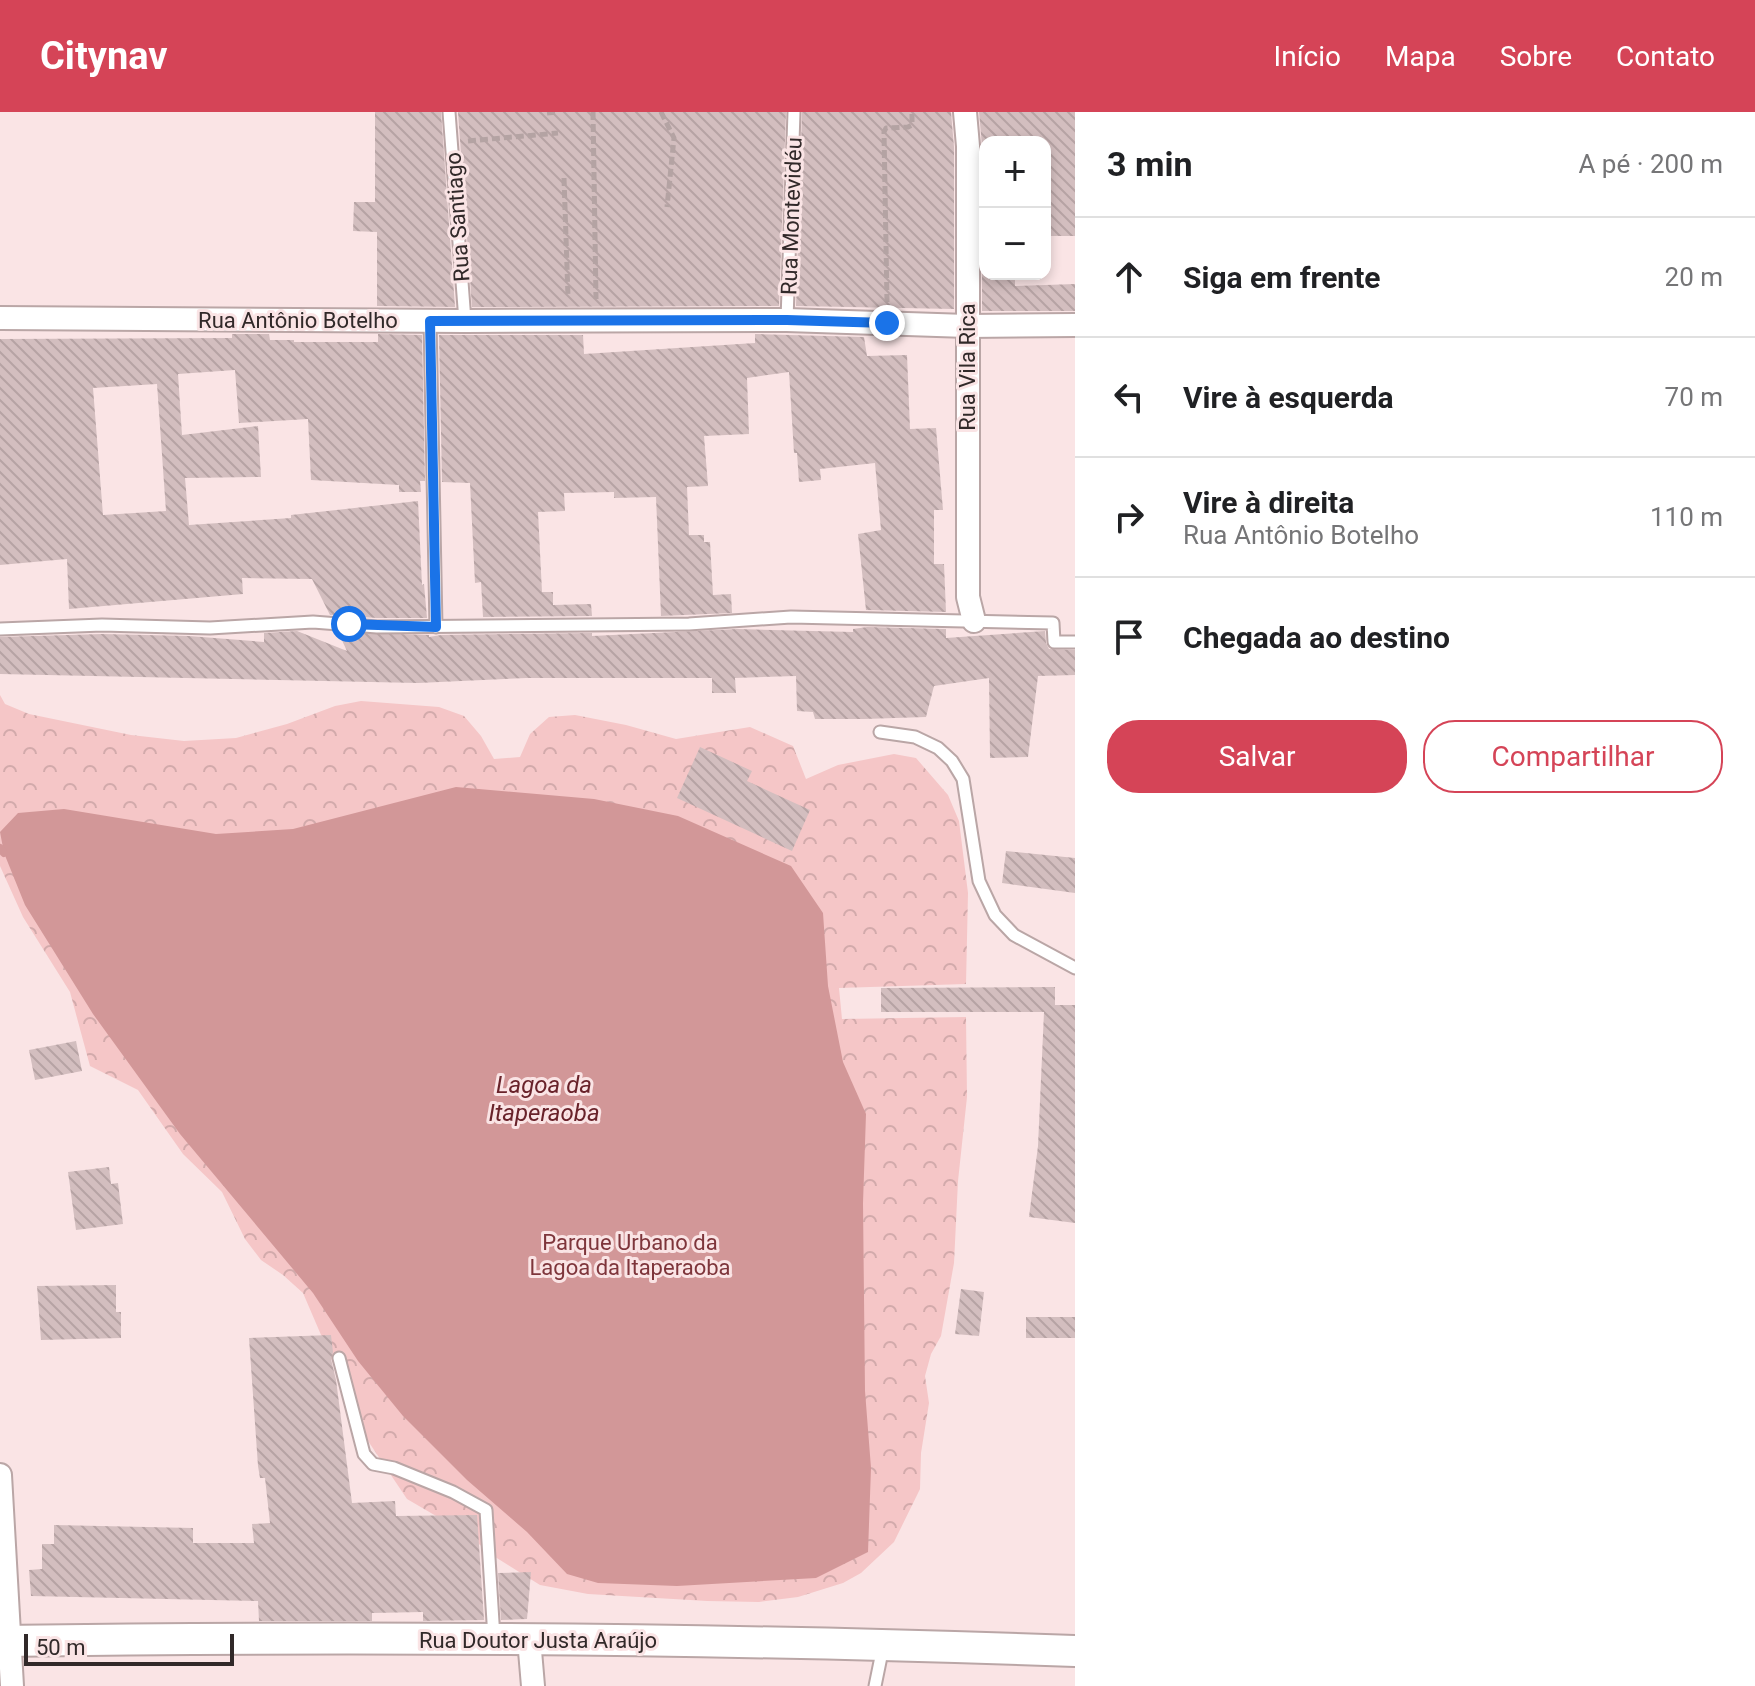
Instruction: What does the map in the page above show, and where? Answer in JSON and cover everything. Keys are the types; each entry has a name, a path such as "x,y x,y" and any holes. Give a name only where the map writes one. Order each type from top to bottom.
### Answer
{"street":[{"name":"Rua Vila Rica","path":"965,112 968,146 968,597 974,621"},
{"name":"Rua Antônio Botelho","path":"0,318 787,320 967,326 1075,325"},
{"path":"0,1475 5,1640 12,1686"},
{"name":"Rua Doutor Justa Araújo","path":"5,1640 529,1639 884,1644 1075,1651"},
{"path":"529,1639 533,1686"}],"lane":[{"name":"Rua Santiago","path":"449,112 465,321"},
{"name":"Rua Montevidéu","path":"787,320 794,112"},
{"path":"430,321 436,627"},
{"path":"0,629 102,625 210,628 313,622 377,627 689,624 791,617 1053,623 1054,642 1075,642"},
{"path":"880,732 915,737 938,748 952,761 963,779 979,881 995,915 1014,935 1075,968"},
{"path":"339,1358 364,1454 373,1464 394,1468 453,1492 486,1510 494,1639"},
{"path":"875,1686 884,1644"}],"path":[{"path":"547,113 557,112"},
{"path":"593,112 597,321"},
{"path":"661,112 674,138 667,207"},
{"path":"887,323 884,132 886,128 912,125 912,112"},
{"path":"451,143 558,133"},
{"path":"564,178 568,321"}],"green space":[{"name":"Lagoa da Itaperaoba","path":"0,695 5,704 29,714 131,735 184,741 236,738 335,706 361,701 439,707 464,716 481,736 494,759 520,757 530,734 549,717 575,715 676,739 750,727 793,746 806,779 838,765 894,754 916,758 948,795 959,821 968,893 966,984 839,988 842,1019 966,1017 967,1097 958,1181 954,1263 941,1336 931,1354 925,1376 929,1403 921,1453 920,1489 894,1542 861,1573 843,1583 798,1597 759,1602 588,1594 540,1585 492,1555 467,1534 407,1499 364,1435 303,1293 261,1260 245,1239 222,1192 183,1154 138,1090 90,1066 70,992 23,917 0,866"}],"water":[{"name":"Lagoa da Itaperaoba","path":"456,787 594,799 678,816 791,866 823,913 828,986 843,1062 866,1114 863,1203 865,1391 871,1468 868,1552 816,1578 677,1586 598,1583 567,1574 527,1532 467,1480 403,1416 358,1361 313,1293 180,1134 93,1014 25,905 4,853 0,832 18,813 64,809 216,834 293,829"}],"building":[{"path":"375,112 441,112 455,307 377,306 377,232 353,231 354,202 375,202"},
{"path":"458,112 786,112 779,306 472,307"},
{"path":"802,112 951,112 954,147 954,309 796,306"},
{"path":"979,112 1075,112 1075,236 1051,236 1051,136 981,136"},
{"path":"982,280 1015,280 1015,286 1075,284 1075,311 982,311"},
{"path":"232,334 269,334 270,340 294,342 378,342 378,334 422,335 425,481 420,481 421,492 399,492 399,485 311,480 308,419 239,423 235,370 178,374 182,435 258,426 261,477 185,478 189,525 291,518 291,515 418,501 422,585 427,618 330,615 312,579 242,578 243,594 69,609 67,559 0,565 0,339 232,338","holes":["157,384 166,511 103,515 93,388"]},
{"path":"755,334 864,337 867,356 907,355 910,429 936,428 943,510 934,510 934,564 944,564 946,612 866,610 858,534 881,530 875,463 820,469 821,480 799,482 789,372 747,378 749,434 704,436 708,486 687,487 689,535 704,535 704,542 710,542 713,595 731,594 732,613 661,616 656,497 614,498 614,492 564,493 565,511 538,512 542,592 553,592 553,605 591,604 592,616 483,617 481,582 475,583 470,483 442,482 439,335 583,335 584,354 755,343"},
{"path":"737,629 853,632 853,629 946,629 946,638 1045,631 1049,649 1075,650 1075,675 1038,676 1028,757 990,758 989,678 934,686 926,717 815,719 813,712 797,711 796,676 735,678 736,693 712,693 712,678 526,678 418,683 0,674 0,637 102,634 264,642 264,633 297,631 347,651 338,632 429,637 592,633 592,636"},
{"path":"700,747 752,771 747,781 810,810 792,851 677,798"},
{"path":"1006,851 1075,858 1075,893 1002,883"},
{"path":"1055,987 1055,1005 1075,1005 1075,1223 1029,1217 1038,1146 1044,1012 881,1012 881,988"},
{"path":"76,1041 82,1071 35,1080 29,1050"},
{"path":"109,1167 111,1184 118,1183 123,1224 76,1230 68,1172"},
{"path":"116,1285 116,1312 121,1312 121,1338 41,1340 37,1286"},
{"path":"961,1289 984,1292 979,1336 955,1334"},
{"path":"1026,1317 1075,1317 1075,1338 1026,1338"},
{"path":"331,1335 331,1359 352,1503 395,1501 396,1516 477,1515 484,1620 423,1621 423,1612 372,1613 372,1621 259,1621 258,1601 31,1596 29,1570 42,1569 42,1544 54,1544 54,1525 193,1528 193,1543 254,1543 252,1524 270,1523 265,1478 260,1478 258,1466 249,1338"},
{"path":"531,1572 527,1619 501,1620 498,1573"}],"waterway":[{"path":"0,848 4,853"}],"route":[{"path":"349,624 436,627 430,321 787,320 887,323"}],"park label":[{"name":"Parque Urbano da Lagoa da Itaperaoba","path":"630,1254"}]}
